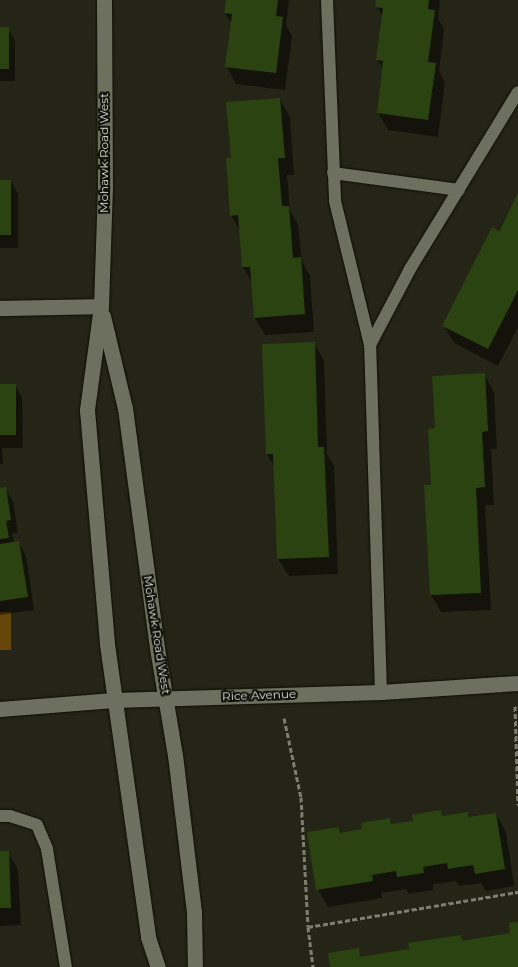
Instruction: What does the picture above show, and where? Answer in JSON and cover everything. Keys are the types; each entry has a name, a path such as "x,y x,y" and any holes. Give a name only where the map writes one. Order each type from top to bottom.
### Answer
{"main road":[{"name":"Mohawk Road West","path":"104,0 105,186 101,306 87,410 114,700 148,937 158,967"},
{"name":"Mohawk Road West","path":"101,306 125,408 194,912 195,967"},
{"path":"0,308 101,306"},
{"name":"Rice Avenue","path":"0,709 114,700 381,692 516,683"}],"lane":[{"path":"327,0 335,200 370,345 381,692"},
{"path":"370,345 410,269 518,92"},
{"path":"333,173 459,190"},
{"path":"0,816 10,816 37,825 47,849 66,967"}],"path":[{"path":"516,683 518,805"},
{"path":"281,695 290,754 301,797 308,927 313,967"},
{"path":"308,927 518,892"}],"shaded area":[{"path":"0,612 11,612 11,650 0,650"}],"building":[{"path":"226,0 278,0 276,16 283,17 276,73 225,67 232,14 224,13"},
{"path":"376,0 429,0 428,9 435,10 428,62 436,63 428,120 377,113 383,61 376,60 383,8 375,7"},
{"path":"0,27 9,27 9,69 0,69"},
{"path":"280,98 285,158 278,158 282,206 289,206 293,258 301,257 305,314 254,318 250,267 242,267 238,215 230,216 226,158 231,158 226,102"},
{"path":"0,180 11,180 11,235 0,235"},
{"path":"518,193 518,290 488,349 442,326 492,227 499,231"},
{"path":"315,342 318,447 324,447 329,557 277,559 273,454 266,454 262,344"},
{"path":"485,373 488,431 482,432 485,487 476,488 481,593 430,595 424,485 431,485 428,429 435,428 432,376"},
{"path":"0,384 16,384 16,435 0,435"},
{"path":"6,487 11,520 6,521 9,538 0,539 0,488"},
{"path":"19,541 28,597 0,601 0,544"},
{"path":"441,810 442,816 468,812 468,817 496,813 505,869 475,874 473,865 448,869 447,863 423,867 424,873 397,877 396,871 372,875 373,881 316,890 307,832 339,827 340,833 362,829 361,823 390,818 391,824 413,821 412,815"},
{"path":"0,851 9,851 11,908 0,908"},
{"path":"518,922 518,967 330,967 328,953 359,948 360,957 409,949 408,943 461,935 462,941 510,933 509,923"}]}
